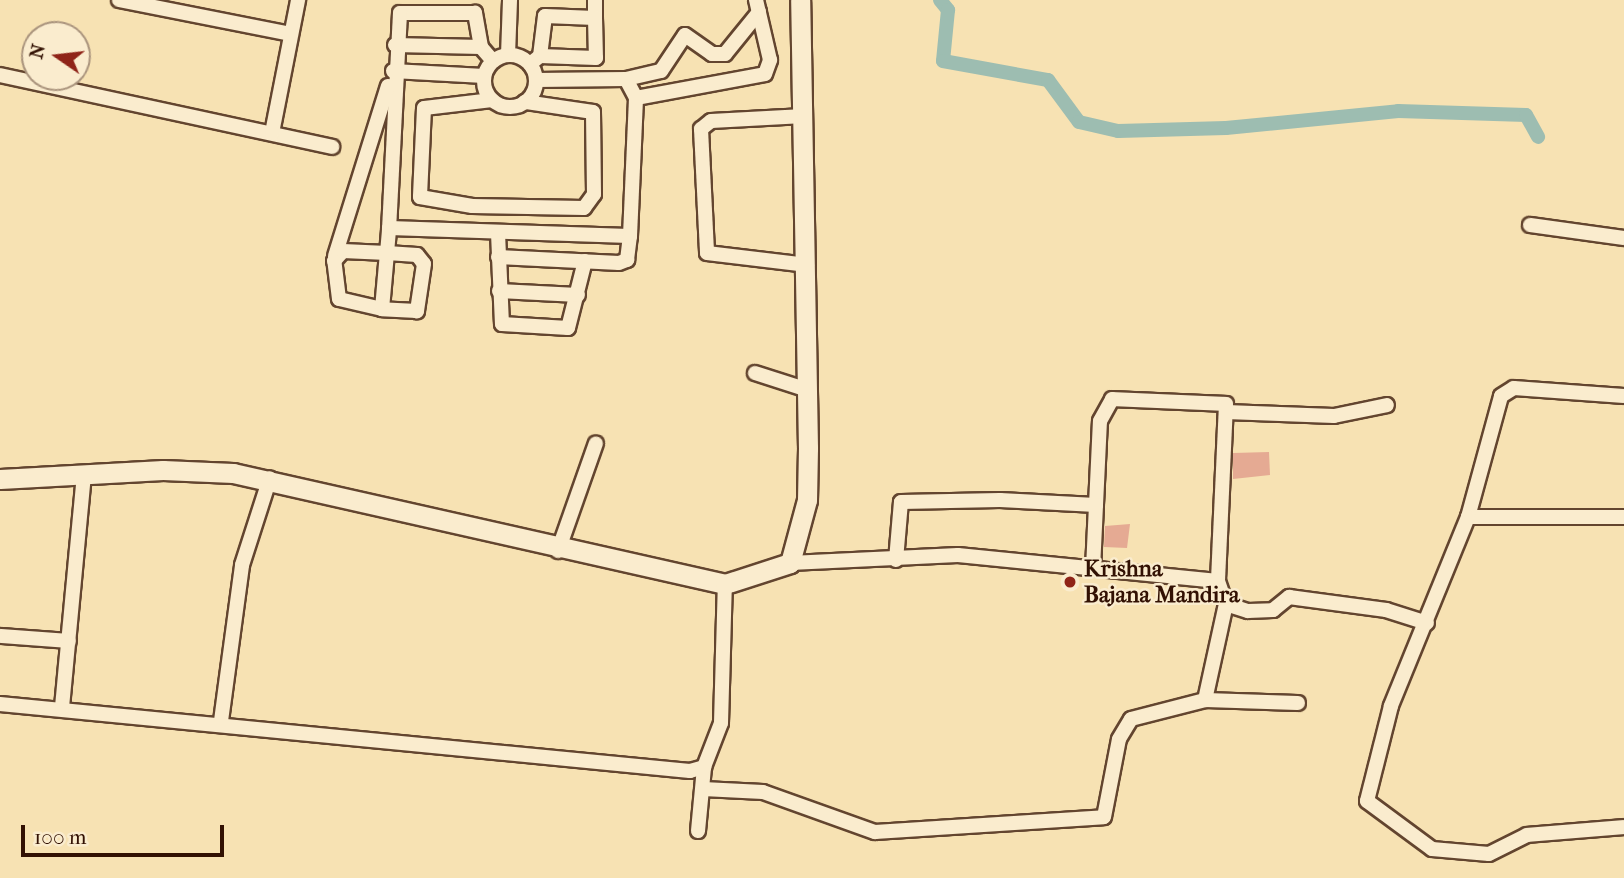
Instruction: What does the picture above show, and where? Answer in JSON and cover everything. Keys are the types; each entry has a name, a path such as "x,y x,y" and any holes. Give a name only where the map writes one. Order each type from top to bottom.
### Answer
{"street":[{"path":"119,0 290,34"},
{"path":"272,133 298,0"},
{"path":"508,55 510,0"},
{"path":"595,0 596,80"},
{"path":"790,563 807,500 807,265 800,0"},
{"path":"536,80 626,79 661,71 685,35 712,54 725,54 757,6"},
{"path":"636,98 765,74 770,60 757,6"},
{"path":"382,309 389,228 393,71 395,45 404,10 468,12 480,17 481,47 493,61"},
{"path":"525,102 536,80 535,60 545,16 595,18"},
{"path":"395,45 481,47"},
{"path":"492,100 484,76 493,61 508,55 535,60 596,58"},
{"path":"393,71 484,76"},
{"path":"335,256 387,253 422,259 422,300 417,311 382,309 339,299 335,256 393,71"},
{"path":"0,75 332,146"},
{"path":"498,257 627,260 636,98 626,79"},
{"path":"492,100 508,107 525,102 587,107 596,121 589,204 472,206 420,197 417,170 424,108 492,100"},
{"path":"804,116 711,121 701,129 708,253 807,265"},
{"path":"391,170 417,170"},
{"path":"471,232 472,206"},
{"path":"533,234 534,207"},
{"path":"1530,225 1624,238"},
{"path":"389,228 629,236"},
{"path":"498,233 502,324 563,330 572,324 585,261"},
{"path":"499,291 578,295"},
{"path":"754,373 808,390"},
{"path":"1624,396 1514,388 1500,396 1468,517 1391,706 1367,801 1380,817 1432,849 1489,854 1527,835 1624,827"},
{"path":"1093,569 1100,421 1112,398 1226,404 1218,580 1226,604 1205,700"},
{"path":"1226,412 1334,416 1387,405"},
{"path":"558,551 596,443"},
{"path":"0,479 163,470 270,478 558,551 725,584 790,563 958,555 1218,580"},
{"path":"62,707 84,474"},
{"path":"221,721 242,565 270,478"},
{"path":"896,560 901,502 1096,505"},
{"path":"1468,517 1624,517"},
{"path":"698,831 704,767 721,723 725,584"},
{"path":"1226,604 1273,610 1289,597 1386,610 1427,623"},
{"path":"0,636 69,640"},
{"path":"703,789 763,792 875,832 1086,822 1104,817 1119,739 1131,719 1205,700 1298,703"},
{"path":"0,704 221,721 690,771 704,767"}],"building":[{"path":"1269,452 1270,475 1233,479 1233,453"},
{"path":"1130,524 1127,548 1104,547 1105,526"}],"waterway":[{"path":"940,0 948,10 943,61 1048,80 1079,122 1118,131 1226,128 1398,111 1526,115 1538,137"}],"place":[{"name":"Krishna Bajana Mandira","path":"1070,582"}]}
